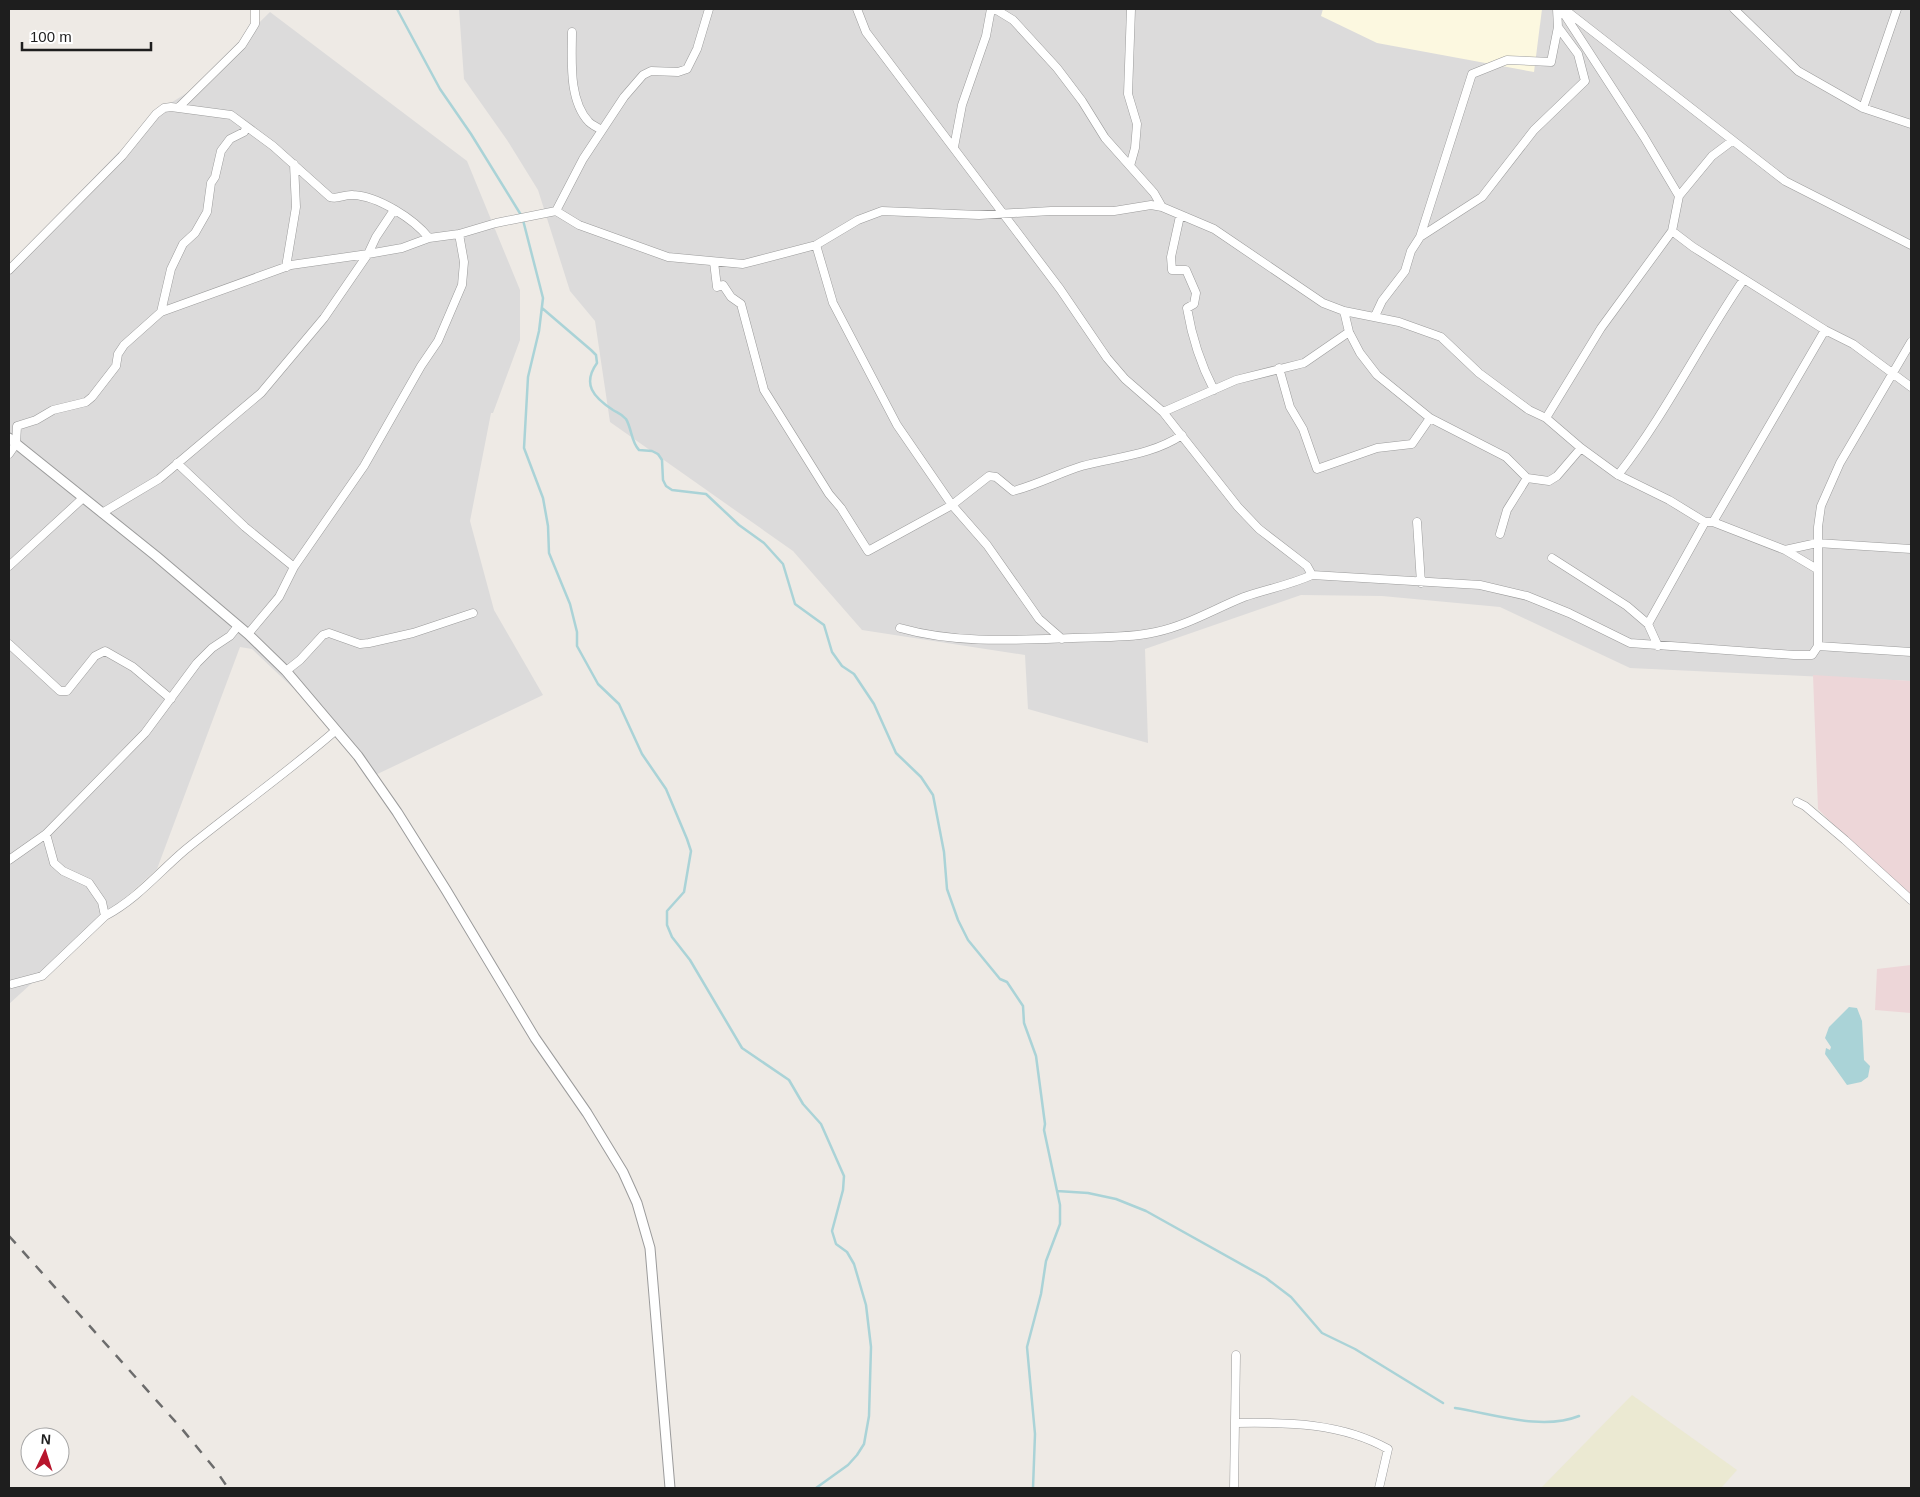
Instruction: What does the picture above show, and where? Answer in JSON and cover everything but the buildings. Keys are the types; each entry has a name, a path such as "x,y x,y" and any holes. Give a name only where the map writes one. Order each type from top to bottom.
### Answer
{"street":[{"path":"179,107 242,45 255,24 255,9"},
{"path":"556,211 583,158 624,97 643,75 651,71 678,72 687,69 697,49 708,9"},
{"path":"857,9 866,32 1060,289 1107,358 1126,379 1163,412 1238,507 1259,529 1308,566 1312,575"},
{"path":"954,147 962,105 986,36 991,9"},
{"path":"995,9 1013,20 1057,68 1082,101 1105,138 1154,194 1162,208"},
{"path":"1130,166 1135,148 1137,124 1128,94 1131,9"},
{"path":"1375,316 1382,301 1405,271 1411,251 1420,237 1472,74 1507,60 1552,62 1561,9"},
{"path":"1561,9 1784,181 1911,245"},
{"path":"1561,9 1644,137 1678,196"},
{"path":"1734,9 1798,70 1863,108 1911,124"},
{"path":"1863,108 1897,9"},
{"path":"1420,237 1482,197 1534,130 1585,81 1578,54 1558,27"},
{"path":"572,32 575,92 579,107 589,122 602,130"},
{"path":"9,270 122,156 156,114 164,108 179,107 231,115 294,164 330,197 335,199 352,194 374,200 394,210 423,230 429,238"},
{"path":"161,312 165,287 173,264 183,244 195,233 207,212 211,183 215,177 221,151 230,139 244,132 247,127"},
{"path":"1546,418 1601,328 1672,231 1678,196 1712,156 1732,141"},
{"path":"286,267 296,207 294,164"},
{"path":"9,454 17,426 36,420 53,410 77,405 92,397 116,366 118,354 124,345 161,312 286,267 322,259 402,248 429,238 459,234 496,223 556,211 579,224 668,257 743,264 816,245 858,220 882,211 964,215 1003,212 1102,212 1151,205 1214,228 1248,250 1302,291 1323,303 1344,311 1375,316 1422,329 1441,338 1478,373 1529,410 1546,418 1581,448 1618,475 1709,522 1785,550 1817,569"},
{"path":"102,513 159,479 260,393 324,318 368,254 376,237 394,210"},
{"path":"1180,216 1172,252 1172,270 1186,270 1196,292 1194,304 1187,308 1191,335 1199,361 1214,390"},
{"path":"1672,231 1693,247 1825,330 1853,344 1911,387"},
{"path":"248,634 279,597 294,567 364,466 421,366 438,341 462,285 464,262 459,234"},
{"path":"816,245 833,303 897,426 952,505 986,545 1039,619 1062,639"},
{"path":"714,262 717,287 723,285 731,297 741,304 764,390 829,494 842,508 868,551 952,505 989,476 996,477 1013,491 1031,487 1082,466 1136,455 1172,442 1182,435"},
{"path":"1618,475 1644,442 1712,326 1744,279"},
{"path":"1344,311 1349,332 1360,353 1376,375 1430,418 1506,458 1527,478 1549,481 1557,476 1581,448"},
{"path":"1648,624 1825,330"},
{"path":"1163,412 1254,374 1304,363 1349,332"},
{"path":"900,628 920,633 992,641 1135,634 1174,627 1245,597 1296,582 1312,575 1421,583 1480,585 1527,596 1569,613 1630,643 1812,655 1818,646 1817,543 1821,506 1840,463 1911,342"},
{"path":"1279,368 1290,407 1303,429 1317,469 1377,448 1412,444 1430,418"},
{"path":"12,441 248,634 286,671 358,756 398,812 535,1038 618,1163 637,1203 650,1248 667,1480 670,1488"},
{"path":"177,463 226,510 294,567"},
{"path":"1500,534 1507,510 1527,478"},
{"path":"9,566 83,498"},
{"path":"1418,522 1421,583"},
{"path":"1785,550 1817,543 1911,549"},
{"path":"1552,558 1627,606 1648,624 1658,646"},
{"path":"286,671 300,660 323,635 329,633 360,644 369,643 413,633 473,613"},
{"path":"9,860 46,834 145,733 197,663 212,648 230,636 238,626"},
{"path":"9,644 60,691 67,691 95,656 105,651 133,667 171,699"},
{"path":"1818,646 1911,652"},
{"path":"12,984 42,976 105,916 130,902 180,854 305,757 335,730"},
{"path":"1796,802 1805,806 1845,840 1911,900"},
{"path":"46,834 54,863 63,871 89,883 102,902 105,916"},
{"path":"1234,1488 1236,1355"},
{"path":"1236,1423 1287,1422 1348,1432 1373,1441 1388,1449 1379,1488"}],"shaded area":[{"path":"459,9 1911,9 1911,681 1630,668 1500,607 1382,596 1301,595 1145,649 1148,743 1028,709 1025,655 862,630 793,551 610,422 595,321 570,291 538,190 507,140 464,79"},
{"path":"1323,9 1542,9 1534,72 1377,43 1321,16"},
{"path":"270,12 467,161 520,290 520,340 493,413 491,413 470,521 494,610 543,695 367,779 329,722 252,649 240,647 157,869 9,1004 9,264 161,109 190,91"},
{"path":"1813,675 1911,681 1911,903 1818,809"},
{"path":"1911,965 1911,1013 1875,1010 1877,969"},
{"path":"1632,1395 1737,1470 1721,1488 1541,1488"}],"water":[{"path":"1849,1007 1857,1008 1862,1021 1864,1060 1870,1066 1868,1077 1861,1082 1847,1085 1825,1054 1826,1048 1830,1050 1831,1047 1825,1038 1829,1027"}],"waterway":[{"path":"397,9 440,89 471,134 521,215"},
{"path":"523,220 543,298 539,331 528,377 524,448 543,498 548,526 549,553 570,604 577,632 577,646 598,684 619,704 642,754 666,789 691,851 684,892 667,911 667,925 672,937 690,960 742,1048 789,1080 803,1104 821,1124 844,1176 843,1190 832,1231 836,1244 847,1252 854,1264 866,1305 871,1347 869,1416 864,1444 857,1455 848,1465 816,1488"},
{"path":"542,308 596,355 597,363 590,377 592,390 600,400 626,419 634,443 639,450 652,451 658,454 662,460 663,480 666,486 672,490 706,494 739,525 764,543 783,564 795,604 824,625 832,652 842,666 854,674 874,704 896,753 921,777 933,795 944,852 947,889 958,920 968,940 1000,979 1007,982 1023,1006 1024,1023 1036,1056 1045,1124 1044,1130 1060,1205 1060,1224 1046,1261 1041,1294 1027,1347 1035,1434 1033,1488"},
{"path":"1057,1191 1088,1193 1116,1199 1146,1211 1266,1278 1291,1297 1322,1333 1355,1349 1443,1403"},
{"path":"1455,1408 1534,1422 1550,1422 1579,1416"}],"railway":[{"path":"9,1236 182,1429 228,1488"}]}
